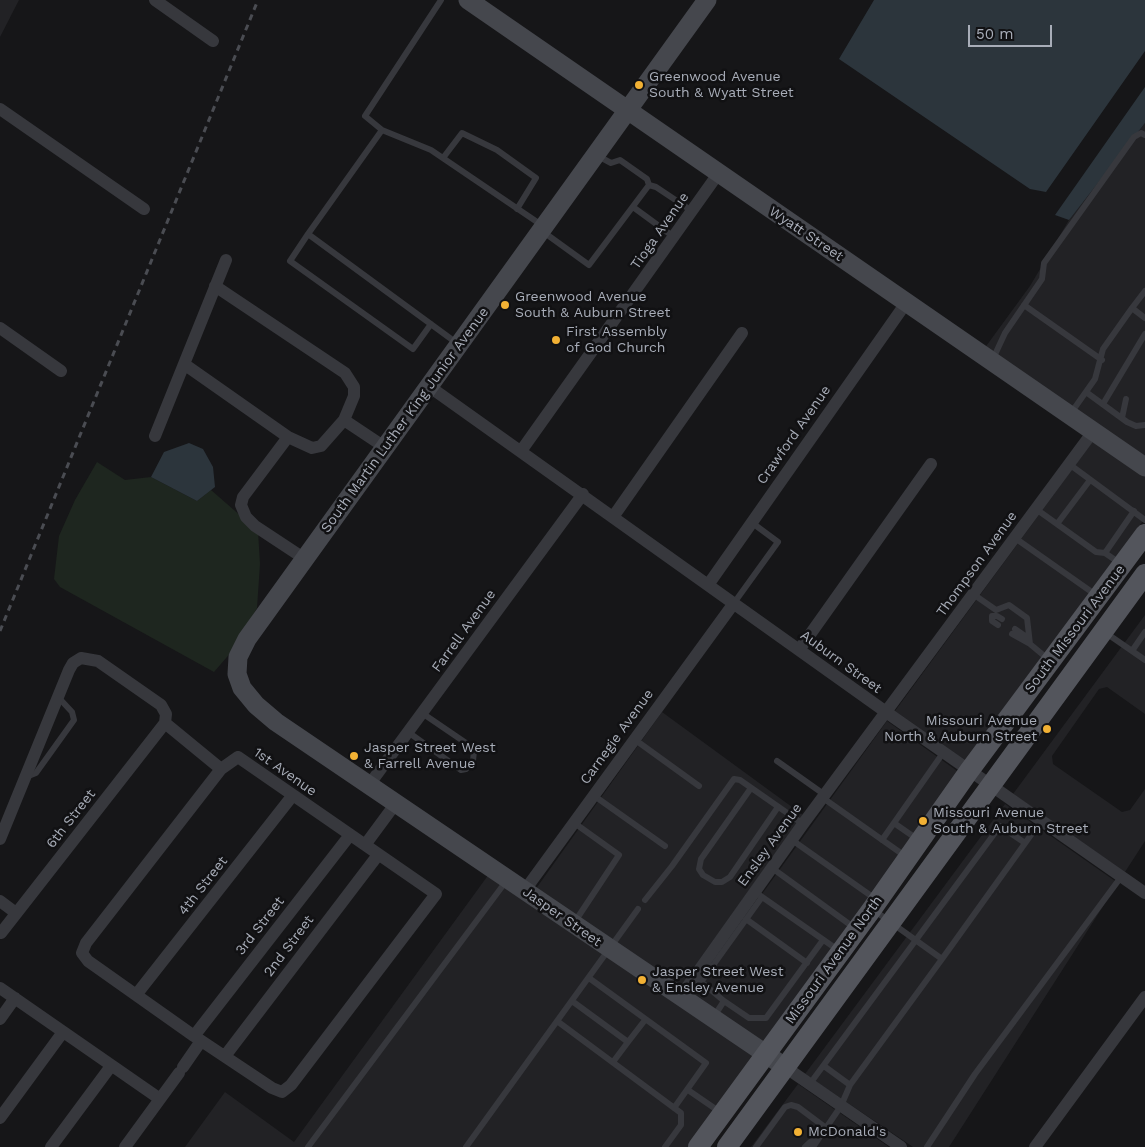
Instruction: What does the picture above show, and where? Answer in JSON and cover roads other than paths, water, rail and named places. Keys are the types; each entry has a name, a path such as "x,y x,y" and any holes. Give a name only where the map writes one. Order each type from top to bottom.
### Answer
{"main road":[{"name":"South Missouri Avenue","path":"969,771 1145,534"},
{"name":"South Missouri Avenue","path":"989,785 1145,574"},
{"name":"Missouri Avenue North","path":"698,1147 765,1054 788,1007 840,952 857,930 969,771"},
{"name":"Missouri Avenue North","path":"727,1147 989,785"}],"street":[{"path":"155,0 213,41"},
{"name":"Wyatt Street","path":"468,0 1092,433 1145,467"},
{"name":"South Martin Luther King Junior Avenue","path":"237,674 238,657 247,639 707,0"},
{"path":"0,109 144,210"},
{"name":"Tioga Avenue","path":"521,451 718,174"},
{"path":"154,436 226,260"},
{"path":"184,364 288,437 312,448 321,446 344,420 354,396 354,387 344,373 215,286"},
{"name":"Crawford Avenue","path":"708,585 906,303"},
{"path":"0,328 62,370"},
{"path":"613,516 742,333"},
{"name":"Auburn Street","path":"430,387 969,771 1145,893"},
{"path":"344,420 386,448"},
{"name":"Thompson Avenue","path":"886,712 1092,433"},
{"path":"288,437 243,497 241,505 246,517 255,526 305,559"},
{"path":"799,650 931,464"},
{"name":"Farrell Avenue","path":"370,785 582,494"},
{"name":"Carnegie Avenue","path":"525,890 734,603"},
{"path":"0,839 58,696 74,663 81,658 90,658 98,661 161,705 166,714 165,723 221,769 86,943 82,953 88,961 225,1056"},
{"name":"Jasper Street","path":"237,674 242,688 256,705 276,722 901,1147"},
{"name":"Ensley Avenue","path":"680,997 698,979 759,895 772,868 886,712"},
{"name":"6th Street","path":"1,933 165,723"},
{"name":"1st Avenue","path":"221,769 238,757 436,894 291,1086 282,1092 272,1088 225,1056"},
{"name":"4th Street","path":"136,995 293,795"},
{"path":"365,844 396,803"},
{"name":"3rd Street","path":"198,1038 350,835"},
{"name":"2nd Street","path":"225,1056 378,855"},
{"path":"0,901 16,913"},
{"path":"0,988 160,1099"},
{"path":"1034,1147 1145,997"},
{"path":"0,1019 15,998"},
{"path":"0,1118 62,1032"},
{"path":"125,1147 181,1070 198,1038"},
{"path":"51,1147 111,1066"}],"lane":[{"path":"441,0 365,116 382,130 431,150 443,158 517,208 588,265 650,185"},
{"path":"382,130 290,261 413,349 431,324"},
{"path":"443,158 462,134 497,150 536,178 517,208"},
{"path":"992,363 1005,333 1042,279 1044,264 1134,137 1141,134 1145,135"},
{"path":"596,155 605,162 612,163 620,160 646,179 650,185 692,211"},
{"path":"633,207 674,237"},
{"path":"308,234 460,345"},
{"path":"1068,416 1095,379 1102,360 1103,349 1145,291"},
{"path":"1024,305 1102,360"},
{"path":"1132,308 1145,318"},
{"path":"1103,404 1145,334"},
{"path":"1121,373 1123,382"},
{"path":"1086,392 1136,426 1145,425"},
{"path":"1122,418 1126,399"},
{"path":"1069,464 1145,520"},
{"path":"1057,524 1090,480"},
{"path":"1036,509 1096,552 1104,553 1123,565"},
{"path":"1104,553 1134,511"},
{"path":"734,603 778,542 751,522"},
{"path":"1015,538 1099,597"},
{"path":"973,594 997,616 1000,622"},
{"path":"994,613 1009,605 1027,618 1027,642"},
{"path":"1103,631 1145,660"},
{"path":"1014,632 1021,641 1027,642 1051,661"},
{"path":"1132,651 1145,632"},
{"path":"24,778 36,773 74,720 72,712 58,696"},
{"path":"408,732 461,770 466,768 472,761 474,751 466,743 422,714"},
{"path":"634,739 700,786"},
{"path":"882,840 943,752"},
{"path":"777,762 908,858"},
{"path":"645,900 672,866 731,781 737,779 803,824"},
{"path":"751,788 701,859 699,869 703,875 715,882 722,882 730,877 778,807"},
{"path":"593,795 665,846"},
{"path":"813,1147 841,1106 850,1085 1041,821"},
{"path":"573,822 620,854 573,924"},
{"path":"894,823 920,841"},
{"path":"809,1085 1000,826 1025,843"},
{"path":"792,840 875,905 891,922 942,959"},
{"path":"772,868 857,930"},
{"path":"927,1147 975,1074 1121,877"},
{"path":"308,1147 508,879"},
{"path":"823,940 807,963 788,1007 766,1018 757,1020 749,1018 724,1001 698,979 746,919 759,895 823,940 840,952"},
{"path":"466,1147 638,909"},
{"path":"746,919 807,963"},
{"path":"589,978 706,1063 674,1108"},
{"path":"572,1001 628,1042"},
{"path":"713,1019 724,1001"},
{"path":"613,1062 645,1020"},
{"path":"557,1021 681,1113 682,1125 665,1147"},
{"path":"824,1066 850,1085"},
{"path":"688,1090 722,1113"},
{"path":"756,1147 785,1107 790,1105 798,1107 826,1128"},
{"path":"806,1147 826,1128"}],"railway":[{"path":"0,631 258,0"}],"place":[{"name":"Greenwood Avenue South & Wyatt Street","path":"639,85"},
{"name":"Greenwood Avenue South & Auburn Street","path":"505,305"},
{"name":"First Assembly of God Church","path":"556,340"},
{"name":"Missouri Avenue North & Auburn Street","path":"1047,729"},
{"name":"Jasper Street West & Farrell Avenue","path":"354,756"},
{"name":"Missouri Avenue South & Auburn Street","path":"923,821"},
{"name":"Jasper Street West & Ensley Avenue","path":"642,980"},
{"name":"McDonald's","path":"798,1132"}]}
